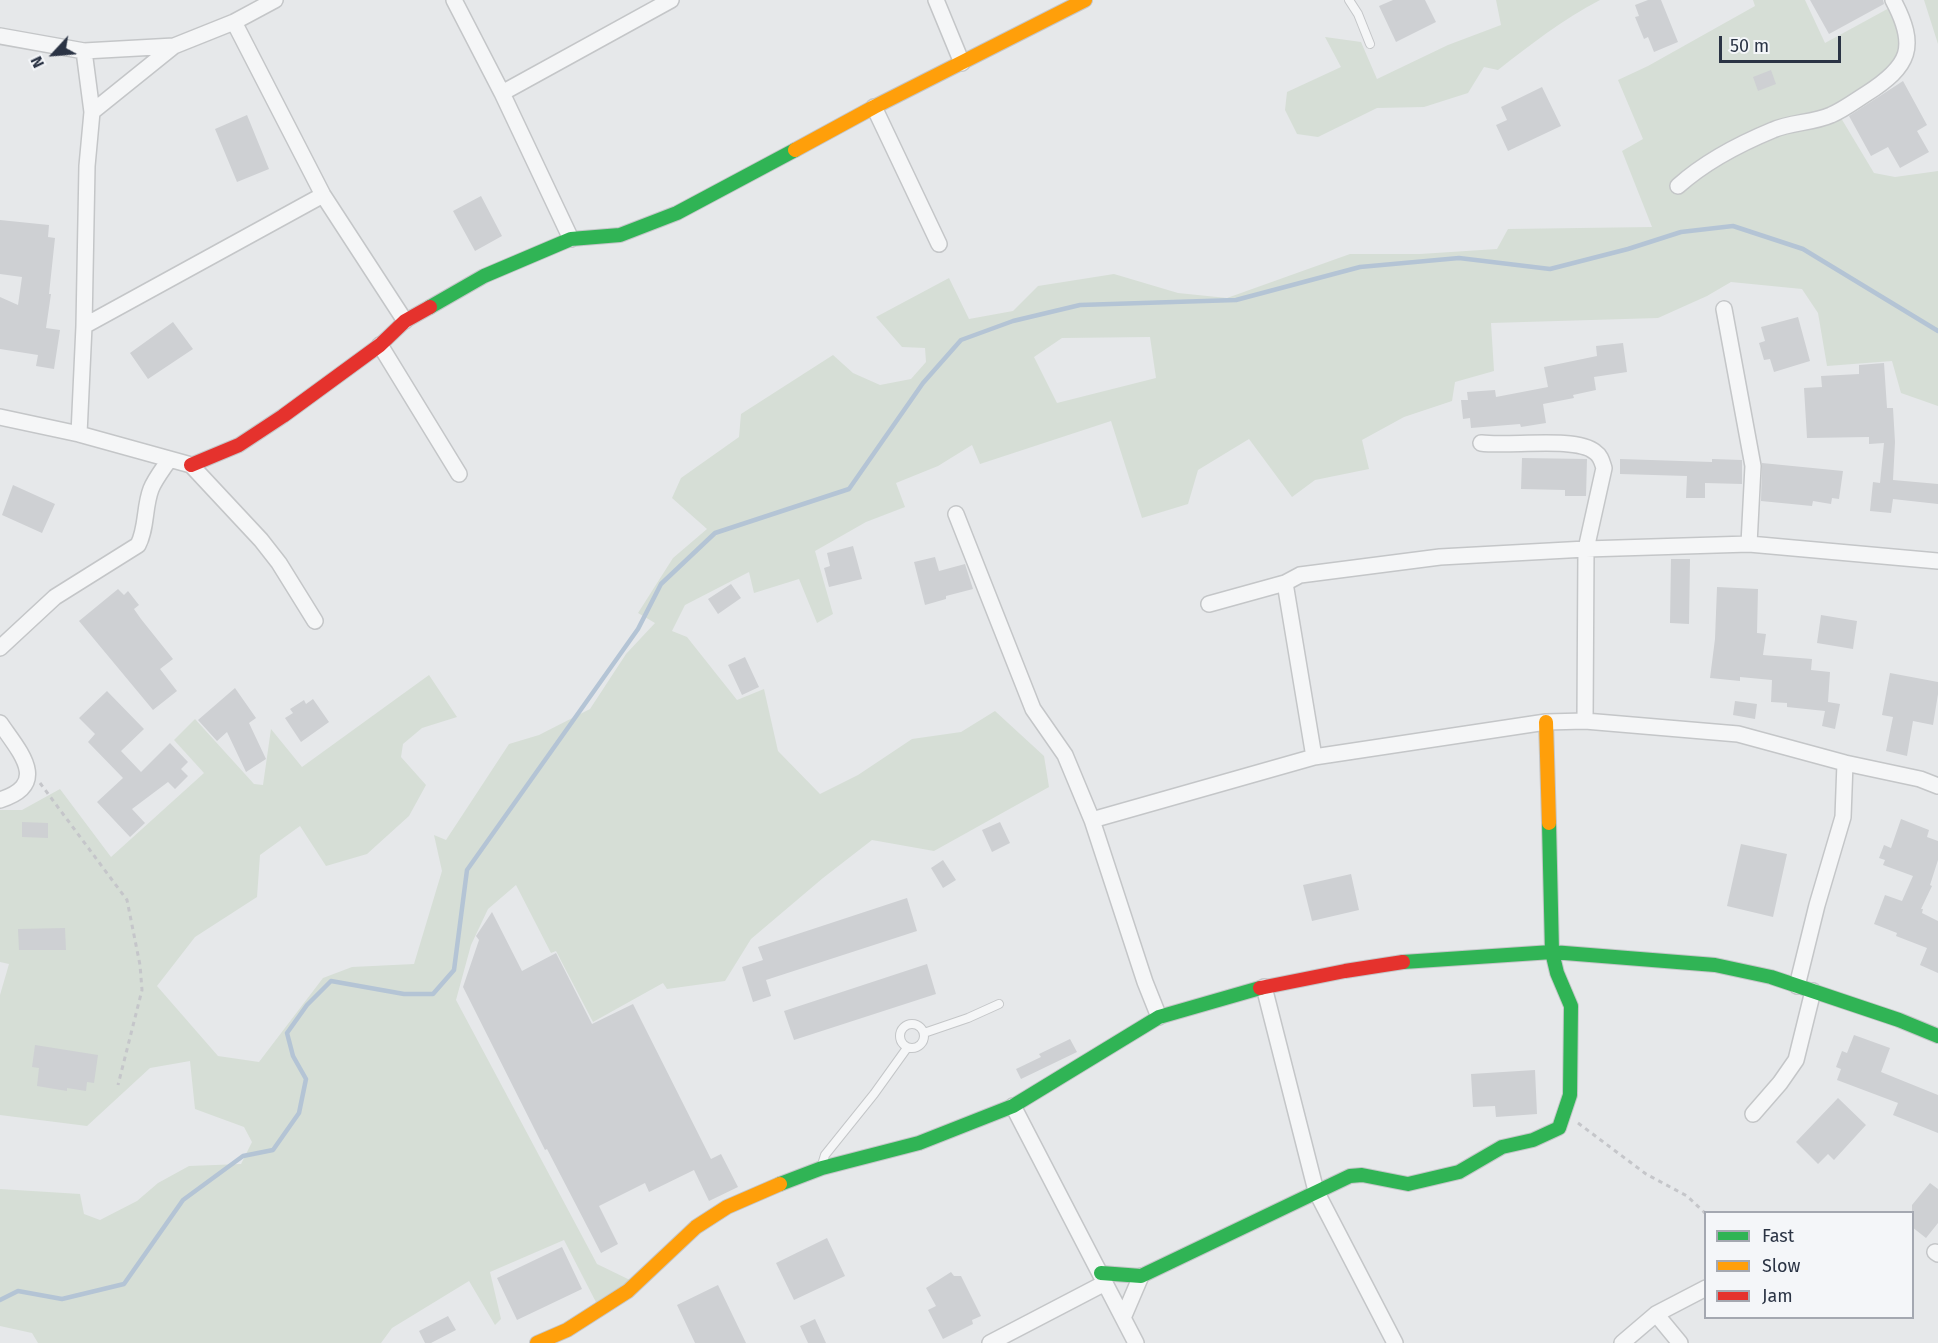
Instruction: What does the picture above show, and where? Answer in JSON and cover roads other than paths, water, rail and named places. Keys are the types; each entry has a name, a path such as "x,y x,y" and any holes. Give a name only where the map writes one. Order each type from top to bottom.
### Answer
{"street":[{"path":"92,112 174,46 234,22 275,0"},
{"path":"454,0 502,93 571,239"},
{"path":"502,93 670,0"},
{"path":"936,0 962,63"},
{"path":"191,465 239,445 380,345 405,321 484,276 571,239 620,235 677,213 874,107 1085,0"},
{"path":"1678,186 1698,168 1742,144 1776,128 1831,116 1886,82 1905,59 1908,38 1904,20 1893,0"},
{"path":"234,22 323,195 405,321"},
{"path":"0,36 84,51 174,46"},
{"path":"79,434 87,166 92,112 84,51"},
{"path":"874,107 939,244"},
{"path":"84,326 323,195"},
{"path":"1724,309 1753,466 1749,544"},
{"path":"380,345 459,474"},
{"path":"0,417 79,434 191,465 248,524 279,563 315,621"},
{"path":"1481,443 1497,445 1552,443 1582,446 1593,450 1600,457 1604,468 1586,549 1586,721"},
{"path":"0,648 55,597 138,545 143,537 145,514 151,489 169,460"},
{"path":"956,513 1033,709 1065,755 1092,820 1145,982 1159,1017"},
{"path":"1209,604 1285,583 1300,575 1440,557 1586,549 1749,544 1938,561"},
{"path":"1285,583 1314,757"},
{"path":"1092,820 1314,757 1546,722 1586,721 1738,734 1845,763 1920,779 1938,786"},
{"path":"990,1343 1103,1278 1142,1276 1350,1176 1362,1174 1408,1184 1459,1172 1502,1147 1533,1140 1559,1128 1570,1095 1571,1006 1557,973 1552,952 1546,722"},
{"path":"0,723 28,767 26,783 12,796 0,800"},
{"path":"1797,986 1817,905 1844,817 1845,763"},
{"path":"537,1343 577,1324 628,1291 696,1227 727,1207 822,1168 919,1143 1013,1106 1159,1017 1264,987 1346,970 1418,960 1552,952 1715,965 1771,977 1899,1020 1938,1036"},
{"path":"1264,987 1316,1191 1395,1343"},
{"path":"1753,1114 1780,1083 1796,1060 1812,991"},
{"path":"1013,1106 1136,1343"},
{"path":"1123,1318 1142,1276"},
{"path":"1622,1343 1656,1314 1704,1289"},
{"path":"1656,1314 1680,1343"}],"lane":[{"path":"1349,0 1358,14 1370,44"},
{"path":"924,1033 999,1004"},
{"path":"911,1024 916,1025 924,1033 922,1044 912,1049 907,1048 899,1040 901,1029 911,1024"},
{"path":"822,1168 825,1155 907,1048"}],"waterway":[{"path":"0,1300 18,1291 62,1299 124,1284 183,1200 243,1156 273,1150 299,1113 306,1079 293,1056 287,1033 307,1005 331,981 404,994 433,994 454,970 467,870 638,629 661,584 715,533 849,489 923,383 961,340 1013,321 1080,305 1236,300 1360,267 1459,258 1550,269 1628,249 1681,232 1733,226 1803,249 1938,331"}]}
